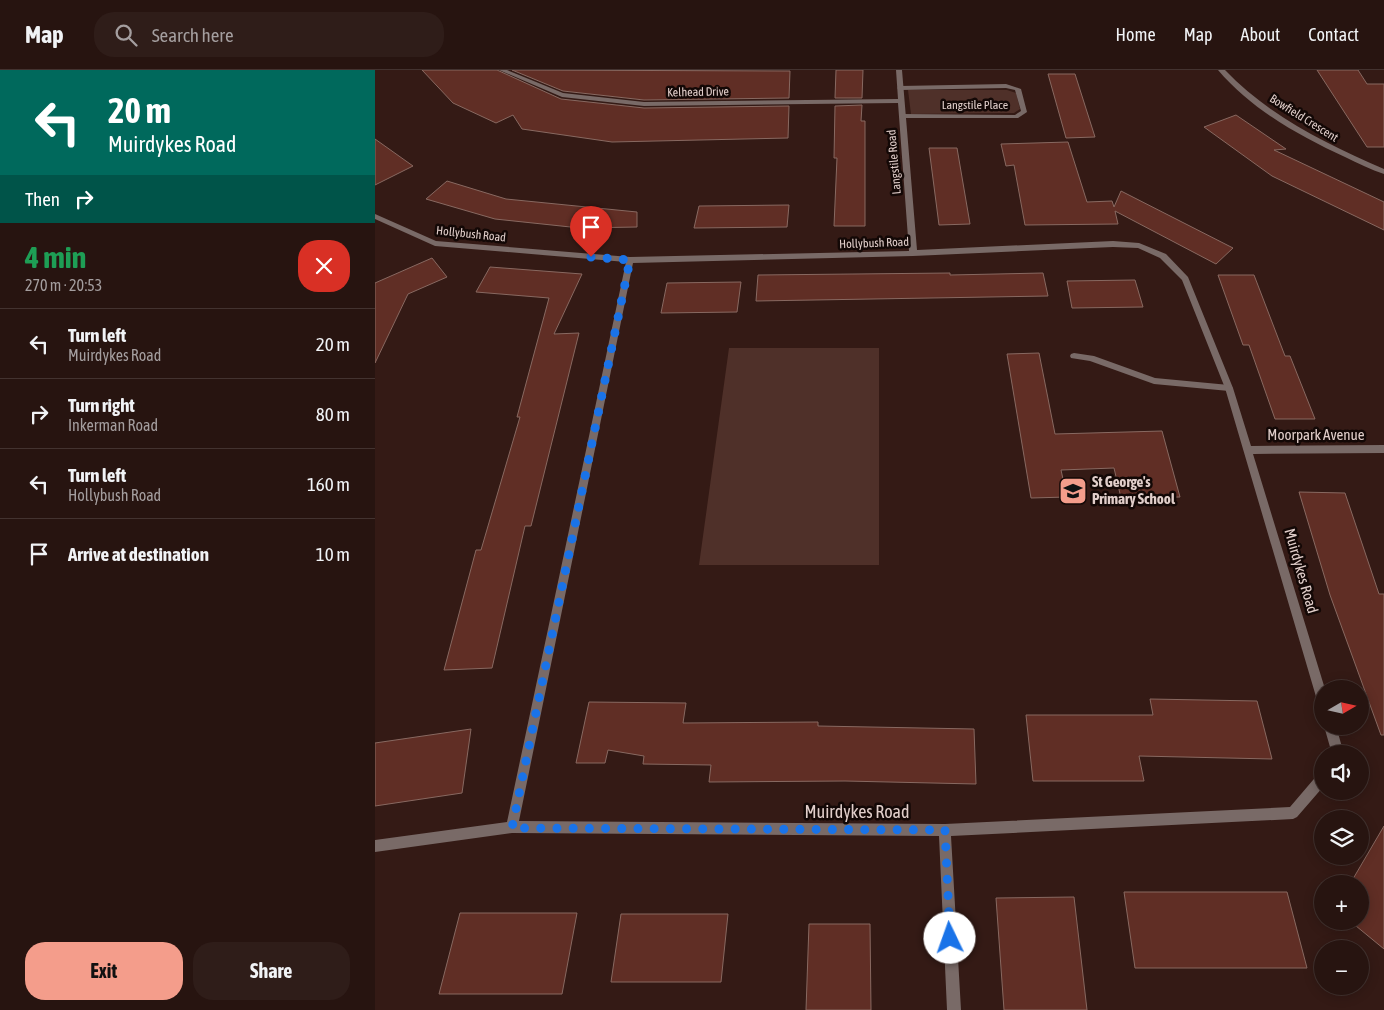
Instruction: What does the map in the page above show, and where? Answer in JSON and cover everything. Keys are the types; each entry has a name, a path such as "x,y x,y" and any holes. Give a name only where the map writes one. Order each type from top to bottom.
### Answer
{"street":[{"name":"Kelhead Drive","path":"502,70 562,95 644,104 901,101"},
{"name":"Langstile Road","path":"899,70 913,253"},
{"name":"Bowfield Crescent","path":"1221,70 1260,104 1296,129 1334,151 1384,172"},
{"name":"Langstile Place","path":"900,88 1006,86 1018,89 1024,112 1016,117 902,116"},
{"name":"Hollybush Road","path":"375,216 435,243 630,260 913,253 1113,244 1139,246 1163,256 1185,278 1229,388 1249,450"},
{"path":"512,828 630,260"},
{"path":"1074,356 1091,358 1154,381 1229,388"},
{"name":"Moorpark Avenue","path":"1249,450 1384,449"},
{"name":"Muirdykes Road","path":"1249,450 1317,680"},
{"name":"Muirdykes Road","path":"375,846 512,828 945,830 1293,813 1314,788"},
{"path":"945,830 954,1010"}],"shaded area":[{"path":"908,90 1007,90 1016,93 1020,109 1014,113 911,114"},
{"path":"729,348 879,348 879,565 699,565"}],"building":[{"path":"422,70 497,70 561,99 644,108 789,106 788,138 612,142 522,129 513,115 496,123 453,103"},
{"path":"512,70 790,71 789,98 644,100 563,91"},
{"path":"836,70 863,70 862,98 835,98"},
{"path":"1317,70 1358,70 1367,84 1384,84 1384,147 1367,147"},
{"path":"1048,74 1075,74 1095,137 1066,138"},
{"path":"862,105 861,121 865,121 865,226 834,226 837,158 834,158 835,106"},
{"path":"1236,115 1286,149 1274,150 1384,202 1384,230 1272,176 1204,127"},
{"path":"375,139 413,166 375,185"},
{"path":"1068,142 1087,202 1112,201 1114,207 1121,191 1233,248 1216,264 1115,211 1118,224 1025,225 1014,165 1006,166 1001,144"},
{"path":"929,148 957,148 970,224 939,225"},
{"path":"447,181 506,199 637,212 637,227 580,228 495,219 426,199"},
{"path":"789,205 787,227 694,228 699,206"},
{"path":"432,258 447,277 408,294 375,363 375,283"},
{"path":"490,267 582,274 554,334 579,333 531,526 525,526 492,668 444,670 476,550 481,550 520,417 517,417 549,298 476,292"},
{"path":"950,273 950,275 1043,273 1048,296 756,301 758,275"},
{"path":"1218,275 1254,275 1285,356 1290,356 1315,419 1275,419 1249,345 1243,345"},
{"path":"1135,280 1143,307 1072,308 1067,281"},
{"path":"741,282 737,312 661,313 667,283"},
{"path":"1039,353 1055,434 1162,431 1180,497 1121,498 1114,468 1061,470 1067,497 1031,498 1007,354"},
{"path":"1299,492 1345,493 1379,594 1384,594 1384,735 1381,735 1369,702 1369,680 1361,680 1330,595"},
{"path":"1150,699 1257,701 1272,759 1139,756 1144,781 1033,781 1026,715 1153,715"},
{"path":"589,702 686,703 683,723 818,722 818,726 974,729 976,784 845,781 709,782 711,765 643,764 644,756 608,750 605,763 576,763"},
{"path":"471,729 462,793 375,806 375,743"},
{"path":"1384,826 1384,949 1361,930 1369,930 1369,875 1355,875 1361,865 1369,865 1369,852"},
{"path":"1124,892 1287,892 1307,968 1135,968"},
{"path":"1074,897 1087,1010 1004,1010 996,898"},
{"path":"460,913 577,913 562,994 439,994"},
{"path":"621,914 728,914 721,982 611,982"},
{"path":"809,924 870,924 871,1010 806,1010"}],"place":[{"name":"St George's Primary School","path":"1073,491"}],"route":[{"path":"591,257 630,260 512,828 945,830 950,938"}]}
